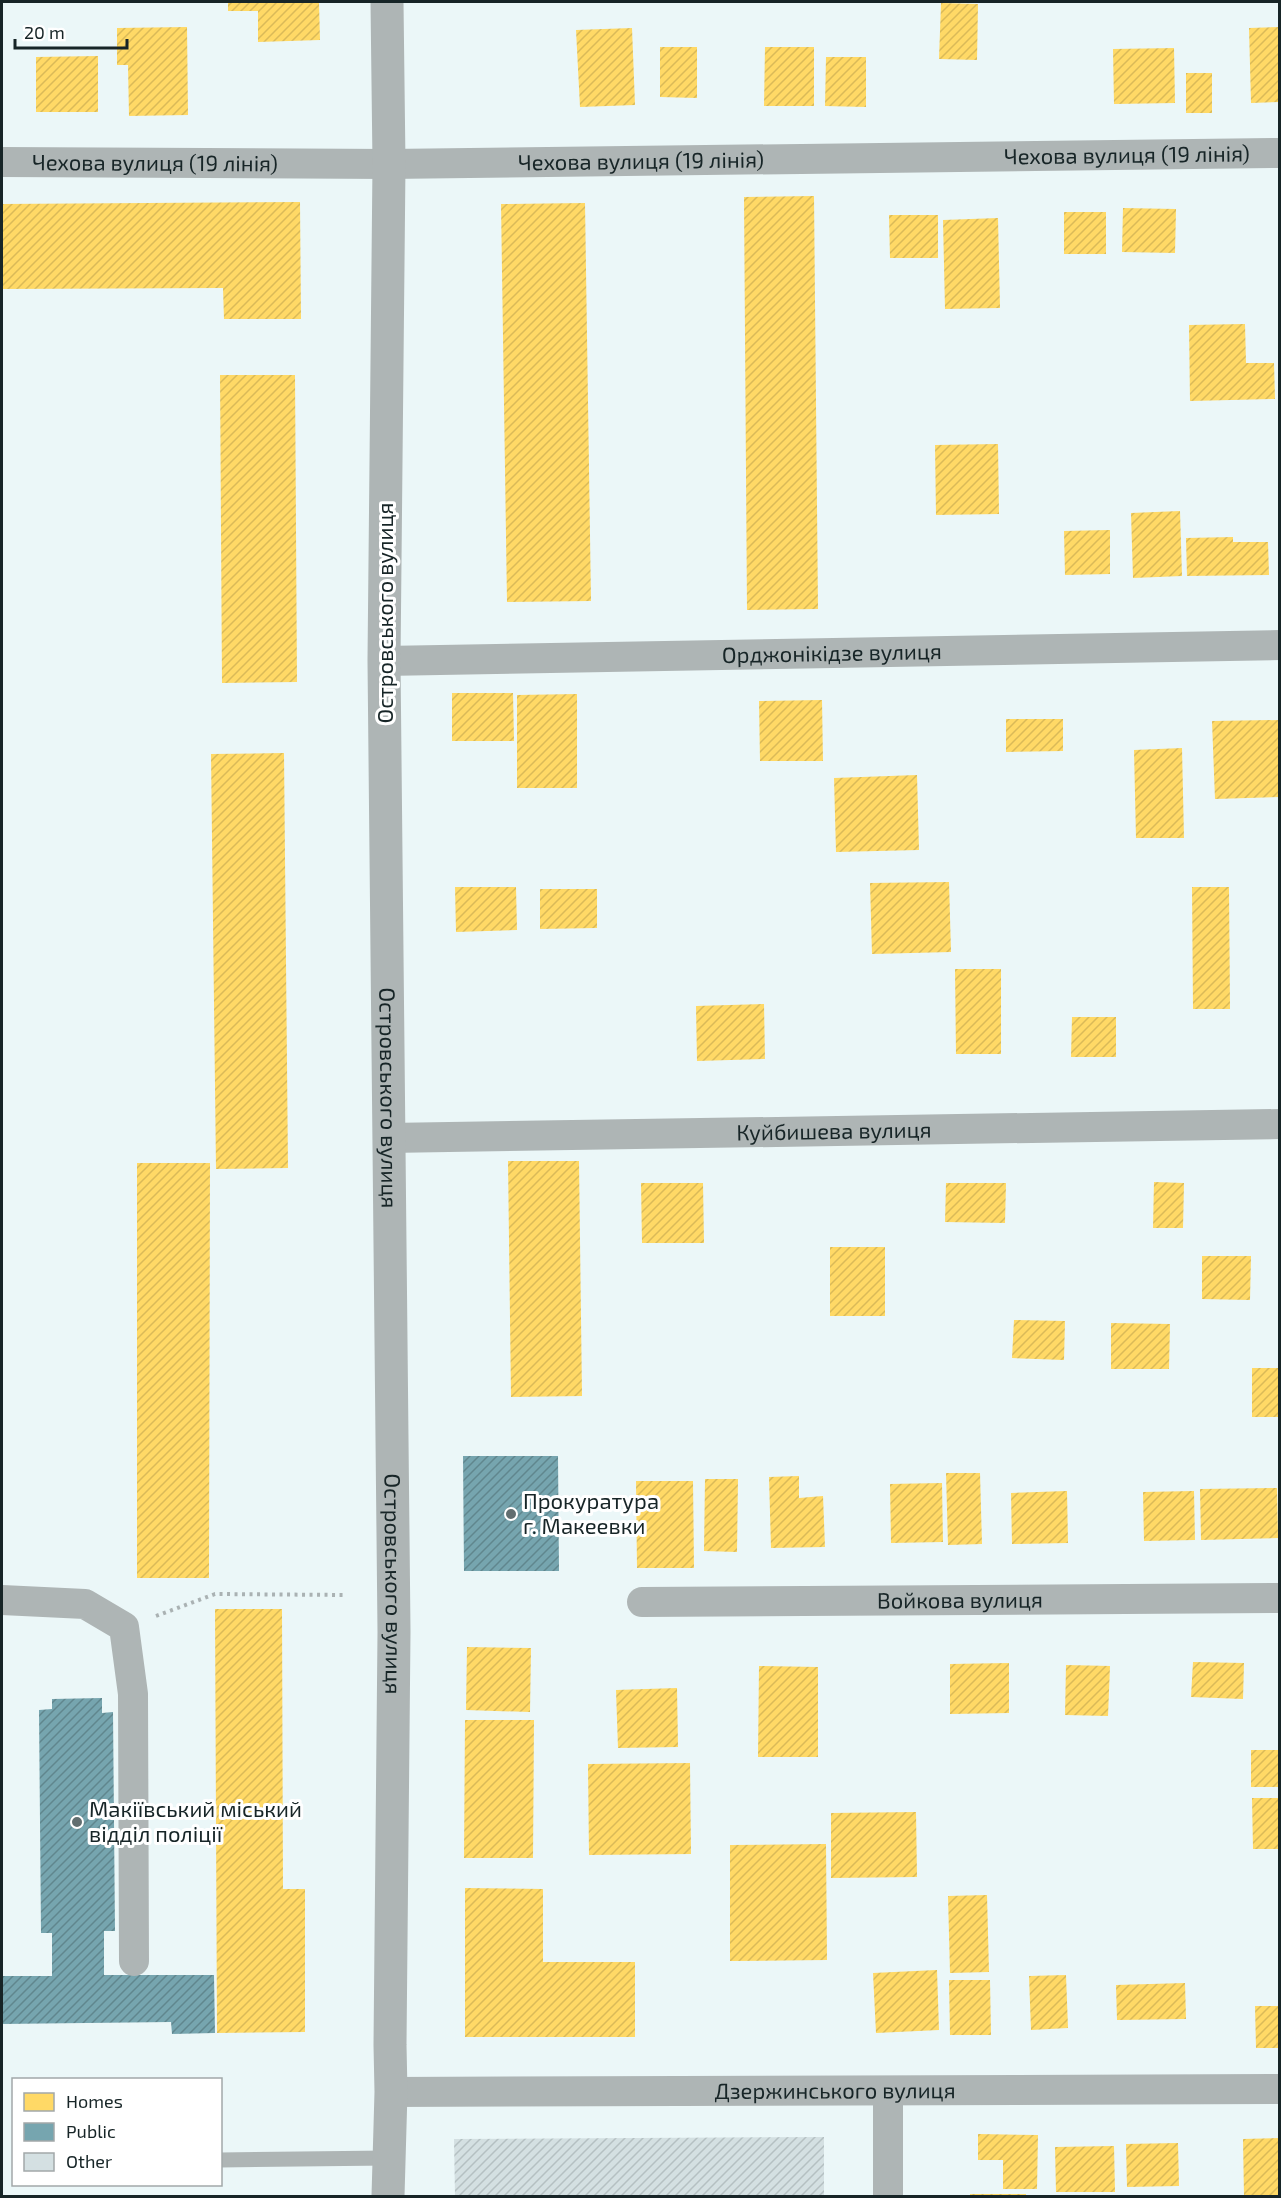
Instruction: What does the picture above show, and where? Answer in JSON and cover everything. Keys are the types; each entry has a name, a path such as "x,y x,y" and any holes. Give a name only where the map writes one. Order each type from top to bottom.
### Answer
{"street":[{"name":"Островського вулиця","path":"387,2 389,164 384,661 394,1632 391,2092 388,2196"},
{"name":"Чехова вулиця (19 лiнiя)","path":"2,162 389,164 1280,153"},
{"name":"Орджонікідзе вулиця","path":"384,661 1280,645"},
{"name":"Куйбишева вулиця","path":"388,1138 1280,1124"},
{"name":"Войкова вулиця","path":"642,1602 1280,1598"},
{"path":"2,1600 85,1604 124,1627 133,1694 134,1961"},
{"name":"Дзержинського вулиця","path":"391,2092 1280,2090"},
{"path":"888,2091 888,2196"}],"lane":[{"path":"222,2160 389,2158"}],"path":[{"path":"124,1627 215,1594 347,1595"}],"building: Homes":[{"path":"228,2 319,2 320,40 258,42 258,11 228,11"},
{"path":"941,3 978,4 977,60 939,59"},
{"path":"187,27 188,115 129,116 128,65 117,65 117,28"},
{"path":"1280,27 1280,102 1251,103 1249,28"},
{"path":"632,28 635,105 580,107 576,30"},
{"path":"660,47 697,47 697,98 660,97"},
{"path":"765,47 814,47 814,106 764,106"},
{"path":"1174,48 1175,103 1114,104 1113,49"},
{"path":"98,56 98,112 36,112 36,57"},
{"path":"826,57 866,57 866,107 825,106"},
{"path":"1186,73 1212,73 1212,113 1186,113"},
{"path":"814,196 818,609 747,610 744,197"},
{"path":"300,202 301,319 224,319 223,288 2,289 2,204"},
{"path":"585,203 591,601 507,602 501,204"},
{"path":"1123,208 1176,209 1175,253 1122,252"},
{"path":"1064,212 1106,212 1106,254 1064,254"},
{"path":"889,215 938,215 938,258 890,258"},
{"path":"998,218 1000,308 945,309 943,220"},
{"path":"1245,324 1246,363 1274,363 1275,399 1190,401 1189,325"},
{"path":"220,375 295,375 297,682 222,683"},
{"path":"998,444 999,514 936,515 935,445"},
{"path":"1180,511 1182,576 1133,578 1131,513"},
{"path":"1110,530 1110,574 1065,575 1064,531"},
{"path":"1233,537 1233,542 1268,542 1269,575 1187,576 1186,538"},
{"path":"452,693 513,693 514,741 452,741"},
{"path":"577,694 577,788 517,788 517,695"},
{"path":"822,700 823,761 760,761 759,701"},
{"path":"1006,719 1063,719 1063,751 1006,752"},
{"path":"1280,720 1280,797 1215,799 1212,721"},
{"path":"1182,748 1184,838 1136,838 1134,750"},
{"path":"284,753 288,1168 216,1169 211,754"},
{"path":"917,775 919,850 836,852 834,778"},
{"path":"949,882 951,952 872,954 870,883"},
{"path":"455,887 516,887 517,930 456,932"},
{"path":"1192,887 1229,887 1230,1009 1193,1009"},
{"path":"540,889 597,889 597,928 540,929"},
{"path":"955,969 1001,969 1001,1054 956,1054"},
{"path":"764,1004 765,1059 697,1061 696,1006"},
{"path":"1072,1017 1116,1017 1116,1057 1071,1057"},
{"path":"508,1161 579,1161 582,1396 511,1397"},
{"path":"137,1163 210,1163 209,1578 137,1578"},
{"path":"1154,1182 1184,1183 1183,1228 1153,1228"},
{"path":"641,1183 703,1183 704,1243 642,1243"},
{"path":"946,1183 1006,1183 1005,1223 945,1222"},
{"path":"830,1247 885,1247 885,1316 830,1316"},
{"path":"1202,1256 1251,1256 1250,1300 1202,1299"},
{"path":"1014,1320 1065,1321 1064,1360 1012,1358"},
{"path":"1111,1323 1170,1324 1169,1369 1111,1369"},
{"path":"1252,1368 1280,1368 1280,1417 1252,1417"},
{"path":"946,1473 980,1473 982,1544 948,1545"},
{"path":"799,1476 799,1498 823,1496 825,1547 771,1548 769,1477"},
{"path":"705,1479 738,1479 737,1552 704,1551"},
{"path":"636,1481 693,1481 694,1568 637,1568"},
{"path":"942,1483 943,1542 891,1543 890,1484"},
{"path":"1277,1488 1278,1538 1201,1540 1200,1489"},
{"path":"1067,1491 1068,1543 1012,1544 1011,1493"},
{"path":"1194,1491 1195,1540 1144,1541 1143,1492"},
{"path":"215,1609 282,1609 283,1889 305,1889 305,2032 217,2033"},
{"path":"467,1647 531,1648 530,1712 466,1710"},
{"path":"1193,1662 1244,1663 1243,1699 1191,1697"},
{"path":"1009,1663 1009,1713 950,1714 950,1664"},
{"path":"1066,1665 1110,1666 1108,1716 1065,1715"},
{"path":"759,1666 818,1667 818,1757 758,1757"},
{"path":"677,1688 678,1747 618,1748 616,1690"},
{"path":"465,1720 534,1720 533,1858 464,1858"},
{"path":"1251,1750 1280,1750 1280,1787 1251,1787"},
{"path":"690,1763 691,1854 589,1855 588,1764"},
{"path":"1252,1798 1280,1798 1280,1849 1253,1849"},
{"path":"916,1812 917,1877 831,1878 831,1813"},
{"path":"826,1844 827,1960 730,1961 730,1845"},
{"path":"465,1888 543,1889 543,1962 635,1962 635,2037 465,2037"},
{"path":"987,1895 989,1972 950,1973 948,1896"},
{"path":"937,1970 939,2030 876,2033 873,1973"},
{"path":"1066,1975 1068,2028 1031,2030 1029,1976"},
{"path":"949,1980 990,1980 991,2035 950,2035"},
{"path":"1185,1983 1186,2019 1117,2020 1116,1985"},
{"path":"1255,2006 1280,2006 1280,2048 1256,2048"},
{"path":"978,2134 1038,2135 1037,2189 1003,2189 1003,2160 978,2160"},
{"path":"1280,2138 1280,2196 1244,2196 1243,2139"},
{"path":"1178,2143 1179,2186 1127,2187 1126,2144"},
{"path":"1114,2146 1115,2192 1056,2192 1055,2147"},
{"path":"970,2194 1026,2194 1026,2196 970,2196"}],"building: Public":[{"name":"Прокуратура г. Макеевки","path":"463,1456 558,1456 559,1571 464,1571"},
{"name":"Макіївський міський відділ поліції","path":"102,1698 102,1713 113,1712 115,1931 104,1931 104,1975 214,1975 215,2033 172,2034 171,2022 2,2024 2,1976 52,1976 52,1933 41,1933 39,1710 52,1709 52,1699"}],"building: Other":[{"path":"824,2137 824,2196 455,2196 454,2139"}],"place":[{"name":"Прокуратура г. Макеевки","path":"511,1514"},
{"name":"Макіївський міський відділ поліції","path":"77,1822"}]}
